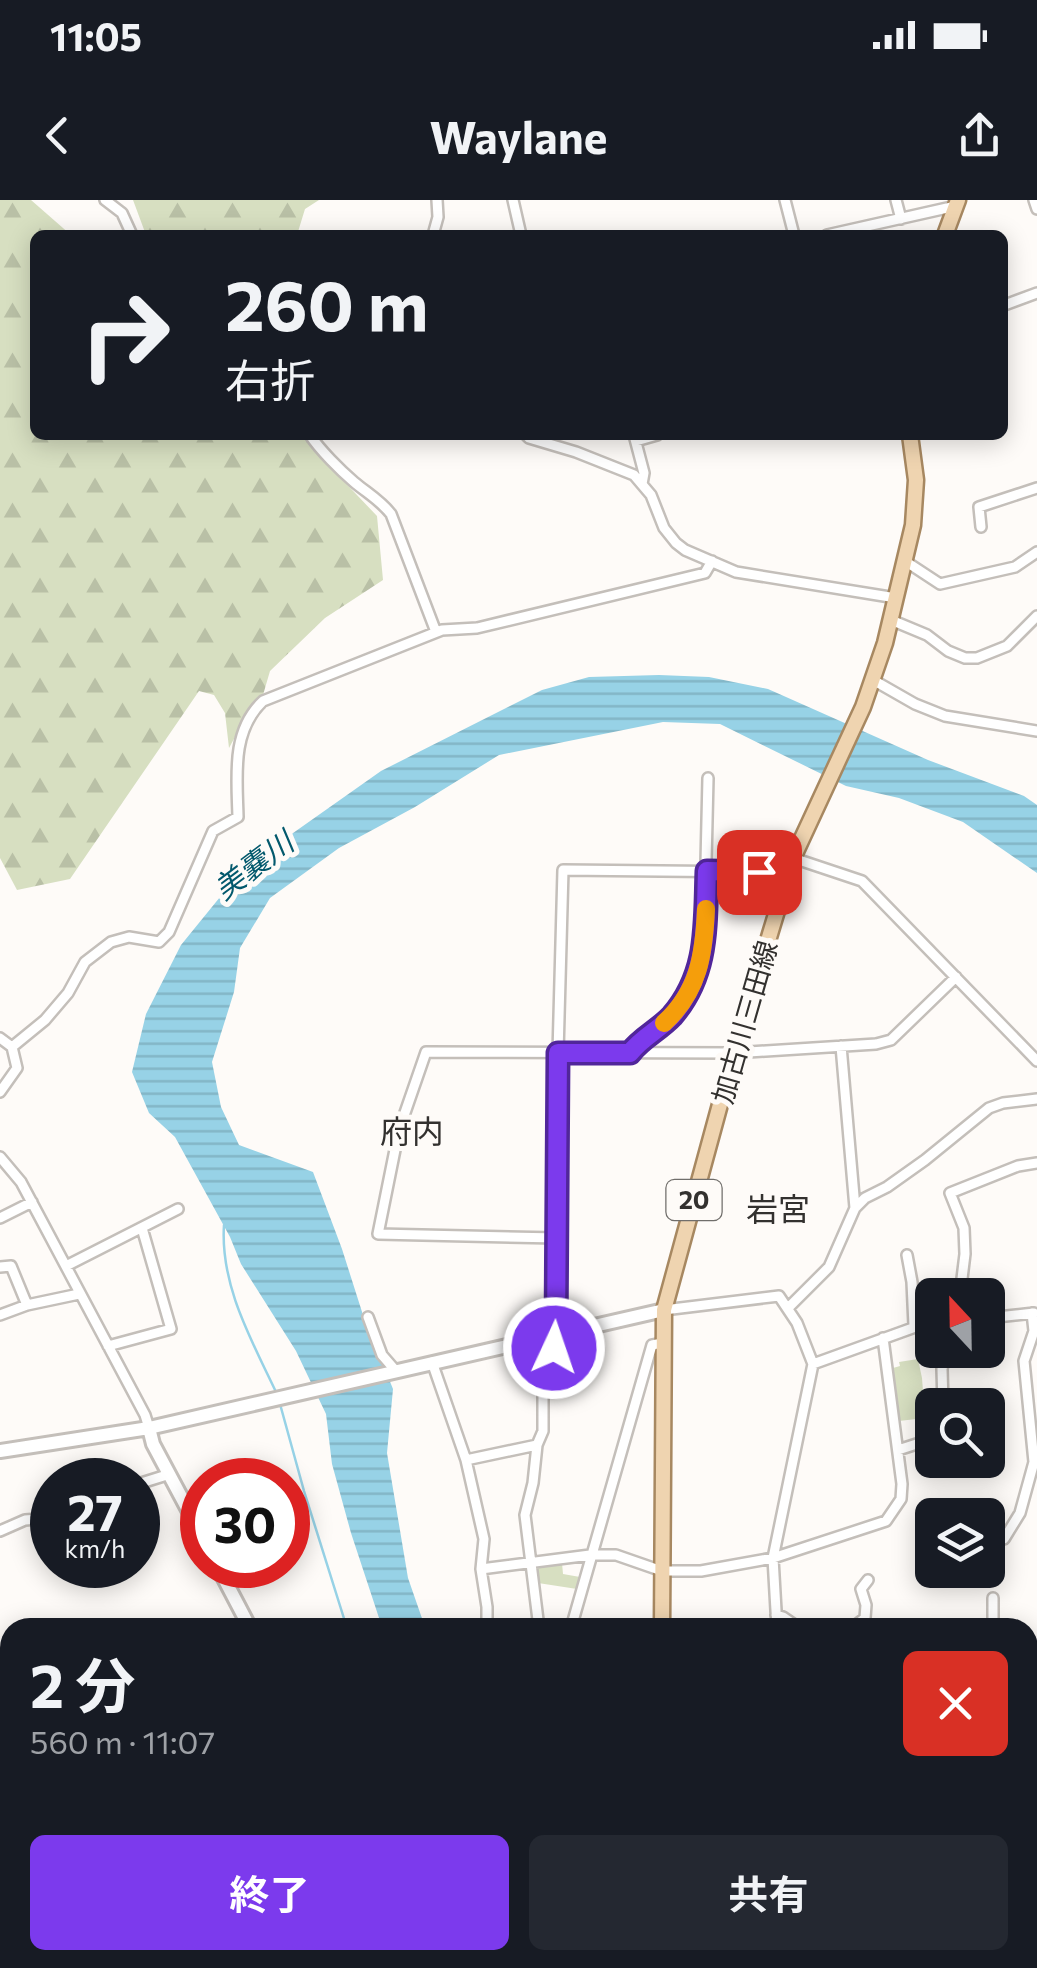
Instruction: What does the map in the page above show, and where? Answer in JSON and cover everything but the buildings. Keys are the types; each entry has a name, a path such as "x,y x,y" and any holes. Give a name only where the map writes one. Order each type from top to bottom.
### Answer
{"main road":[{"path":"947,230 957,203"},
{"name":"加古川三田線","path":"662,1618 664,1310 734,1053 793,858 863,707 891,620 914,525 916,480 911,440"}],"street":[{"path":"105,200 122,213 130,230"},
{"path":"434,230 437,200"},
{"path":"513,200 520,230"},
{"path":"786,200 793,230"},
{"path":"896,200 901,219"},
{"path":"1034,200 1037,209"},
{"path":"850,230 957,203"},
{"path":"1008,304 1037,294"},
{"path":"313,440 353,482 382,502 391,514 436,632"},
{"path":"536,440 634,474 651,495 664,528 685,550 736,572 896,598"},
{"path":"636,440 644,473 642,484"},
{"path":"981,527 978,507 1037,488"},
{"path":"905,561 940,584 1015,567 1037,552"},
{"path":"12,1047 45,1020 68,993 85,962 111,942 129,937 159,942 169,932 213,831 238,817 240,736 263,700 436,632 477,628 706,573 712,561"},
{"path":"891,620 927,635 948,651 978,658 1007,646 1037,616"},
{"path":"873,680 945,716 1037,731"},
{"path":"630,1053 668,1020 687,996 704,947 708,778"},
{"path":"538,1618 525,1515 534,1483 537,1446 544,1431 543,1364 554,1348 556,1333 563,870 759,872 793,858 862,880 1037,1062"},
{"path":"557,1238 378,1234 399,1130 426,1052 734,1053 876,1044 891,1040 956,977"},
{"path":"0,1038 12,1047 17,1068 0,1092"},
{"path":"841,1046 855,1208"},
{"path":"788,1308 829,1267 855,1208 865,1198 887,1188 926,1160 990,1108 1037,1099"},
{"path":"0,1157 32,1202 145,1415 154,1444 180,1493"},
{"path":"962,1278 964,1228 950,1193 1037,1162"},
{"path":"0,1218 32,1202"},
{"path":"66,1266 178,1209"},
{"path":"108,1346 171,1329 142,1228"},
{"path":"813,1364 914,1326 907,1255"},
{"path":"0,1267 11,1266 27,1305"},
{"path":"0,1315 79,1294"},
{"path":"0,1451 149,1428 664,1310 779,1296 813,1364 773,1558 776,1615 785,1618"},
{"path":"1005,1316 1035,1313 1034,1331 1024,1361 1034,1462 1020,1513 1005,1538"},
{"path":"368,1317 382,1355 395,1370"},
{"path":"481,1569 616,1555 662,1571 701,1570 773,1558 886,1521 900,1499 902,1484 883,1338"},
{"path":"573,1618 652,1345 662,1343"},
{"path":"432,1362 466,1460 484,1539 481,1569 488,1618"},
{"path":"898,1450 915,1444"},
{"path":"466,1460 537,1446"},
{"path":"160,1477 170,1474"},
{"path":"0,1530 30,1520"},
{"path":"866,1618 861,1589 868,1580"},
{"path":"230,1588 245,1618"},
{"path":"993,1598 993,1618"}],"green space":[{"path":"0,200 31,200 65,230 30,230 30,440 307,440 377,516 383,580 325,618 270,671 263,695 229,748 225,713 214,695 199,691 70,879 17,890 0,858"},
{"path":"133,200 319,200 305,209 299,230 144,230"},
{"path":"915,1359 915,1368 920,1368 923,1388 915,1388 915,1419 899,1421 893,1368 900,1366 899,1362"},
{"path":"562,1563 563,1574 580,1577 577,1589 538,1583 537,1565"}],"water":[{"name":"美嚢川","path":"589,677 709,677 768,689 928,760 1024,796 1037,805 1037,873 963,822 899,798 846,786 720,724 663,722 499,755 339,848 270,898 240,948 234,992 212,1062 221,1107 239,1145 313,1172 393,1389 387,1453 408,1578 422,1618 379,1618 332,1464 326,1414 296,1351 241,1264 175,1137 149,1113 132,1072 146,1014 181,945 229,886 286,838 381,771 542,690"}],"waterway":[{"path":"224,1225 232,1290 276,1392"},
{"path":"280,1404 344,1618"}],"slow traffic":[{"path":"664,1023 687,996 701,961 706,909"}],"district":[{"name":"府内","path":"412,1132"},
{"name":"岩宮","path":"778,1210"}],"route":[{"path":"554,1348 558,1053 630,1053 668,1020 687,996 701,961 707,871 759,872"}]}
